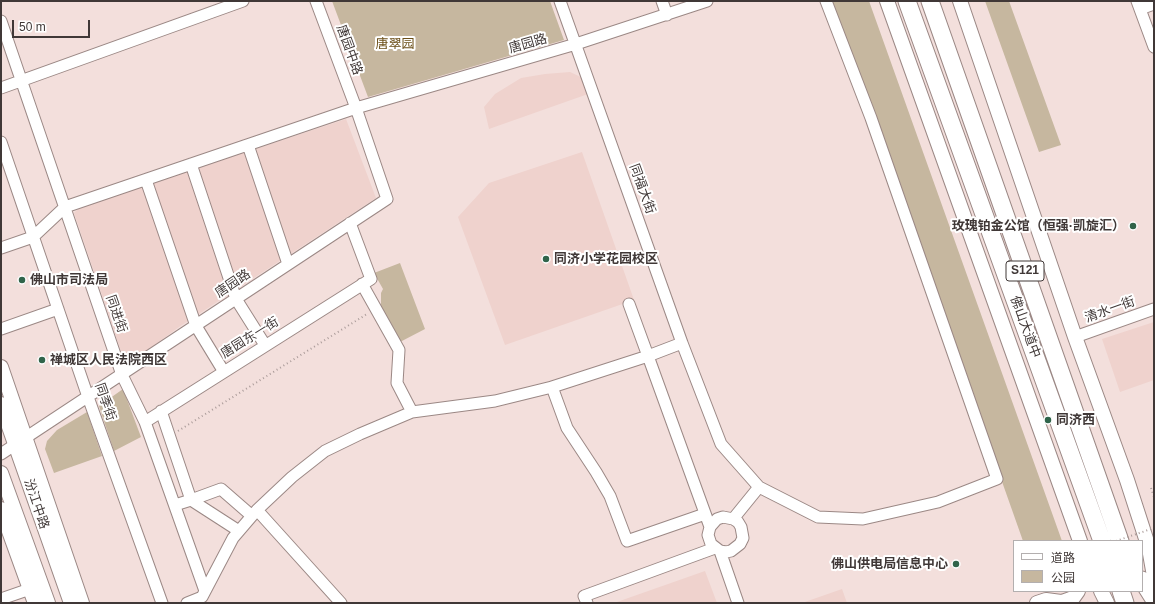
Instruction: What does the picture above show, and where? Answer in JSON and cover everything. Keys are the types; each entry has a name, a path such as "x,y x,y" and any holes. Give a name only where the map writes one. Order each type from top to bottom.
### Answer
{"highway":[{"name":"佛山大道中","path":"907,1 1102,540"},
{"name":"佛山大道中","path":"930,1 1120,540"},
{"path":"1088,502 1090,540"},
{"path":"1143,582 1154,599"},
{"path":"1121,592 1125,603"},
{"path":"1137,592 1141,603"}],"main road":[{"path":"887,1 1080,540"},
{"path":"960,1 1075,337 1152,548 1154,576"},
{"path":"1,367 21,442 82,603"},
{"name":"汾江中路","path":"1,404 21,442 71,603"},
{"name":"汾江中路","path":"1,474 48,603"},
{"path":"1,509 35,603"},
{"path":"1037,603 1046,600 1060,602 1073,598 1077,592"},
{"path":"1102,592 1107,603"}],"street":[{"path":"1,88 243,1"},
{"name":"唐园中路","path":"316,1 356,108"},
{"path":"560,1 576,44"},
{"path":"662,1 667,15"},
{"name":"唐园路","path":"65,207 356,108 576,44 707,1"},
{"path":"733,519 759,487 818,517 863,519 938,502 997,480 871,118 826,1"},
{"path":"1154,4 1138,5 1154,47"},
{"name":"同进街","path":"1,21 122,375 144,422 175,505 202,598"},
{"name":"同福大街","path":"576,44 682,343 721,444 759,487"},
{"name":"唐园路","path":"1,454 387,199 356,108"},
{"name":"同季街","path":"1,142 88,397 162,603"},
{"path":"248,145 288,264"},
{"path":"191,164 236,299 265,345"},
{"path":"146,180 196,326 224,372"},
{"path":"1,248 33,237 65,207"},
{"path":"350,223 366,281 376,308 399,350 397,383 412,412"},
{"name":"唐园东一街","path":"144,422 366,281"},
{"path":"630,304 710,527"},
{"path":"1,330 58,309"},
{"name":"清水一街","path":"1075,337 1154,309"},
{"path":"187,603 202,598 233,538 255,513 292,477 325,451 412,412 495,401 552,387 648,356 682,343"},
{"path":"552,387 567,428 610,496 627,541 705,514"},
{"path":"161,411 191,500 239,531"},
{"path":"175,505 221,489 255,513 341,603"},
{"path":"587,603 584,596 718,550 726,552 731,551 740,544 743,538 742,527 733,519 723,517 717,519 710,527 708,535 709,540 718,550 738,603"},
{"path":"1,599 30,589"}],"path":[{"path":"170,436 376,308"},
{"path":"1151,488 1154,497"},
{"path":"1119,540 1154,528"}],"shaded area":[{"path":"570,72 583,78 588,94 489,129 484,107 495,94 521,78"},
{"path":"346,119 376,198 179,327 126,366 74,213 80,207"},
{"name":"同济小学花园校区","path":"582,152 634,300 505,345 458,217 489,183"},
{"path":"1154,322 1154,380 1120,392 1102,339"},
{"path":"705,571 717,603 614,603"},
{"path":"842,589 847,603 802,603"}],"green space":[{"name":"唐翠园","path":"332,1 550,1 564,40 368,97"},
{"path":"832,1 869,1 1062,540 1023,540"},
{"path":"985,1 1009,1 1061,145 1039,152"},
{"path":"400,263 425,329 400,342 381,306 381,293 383,289 374,273"},
{"path":"123,389 141,437 114,451 99,406"},
{"path":"87,412 102,456 54,473 45,449 47,441 57,430"}],"place":[{"name":"玫瑰铂金公馆（恒强·凯旋汇）","path":"1133,226"},
{"name":"同济小学花园校区","path":"546,259"},
{"name":"佛山市司法局","path":"22,280"},
{"name":"禅城区人民法院西区","path":"42,360"},
{"name":"同济西","path":"1048,420"},
{"name":"佛山供电局信息中心","path":"956,564"}]}
